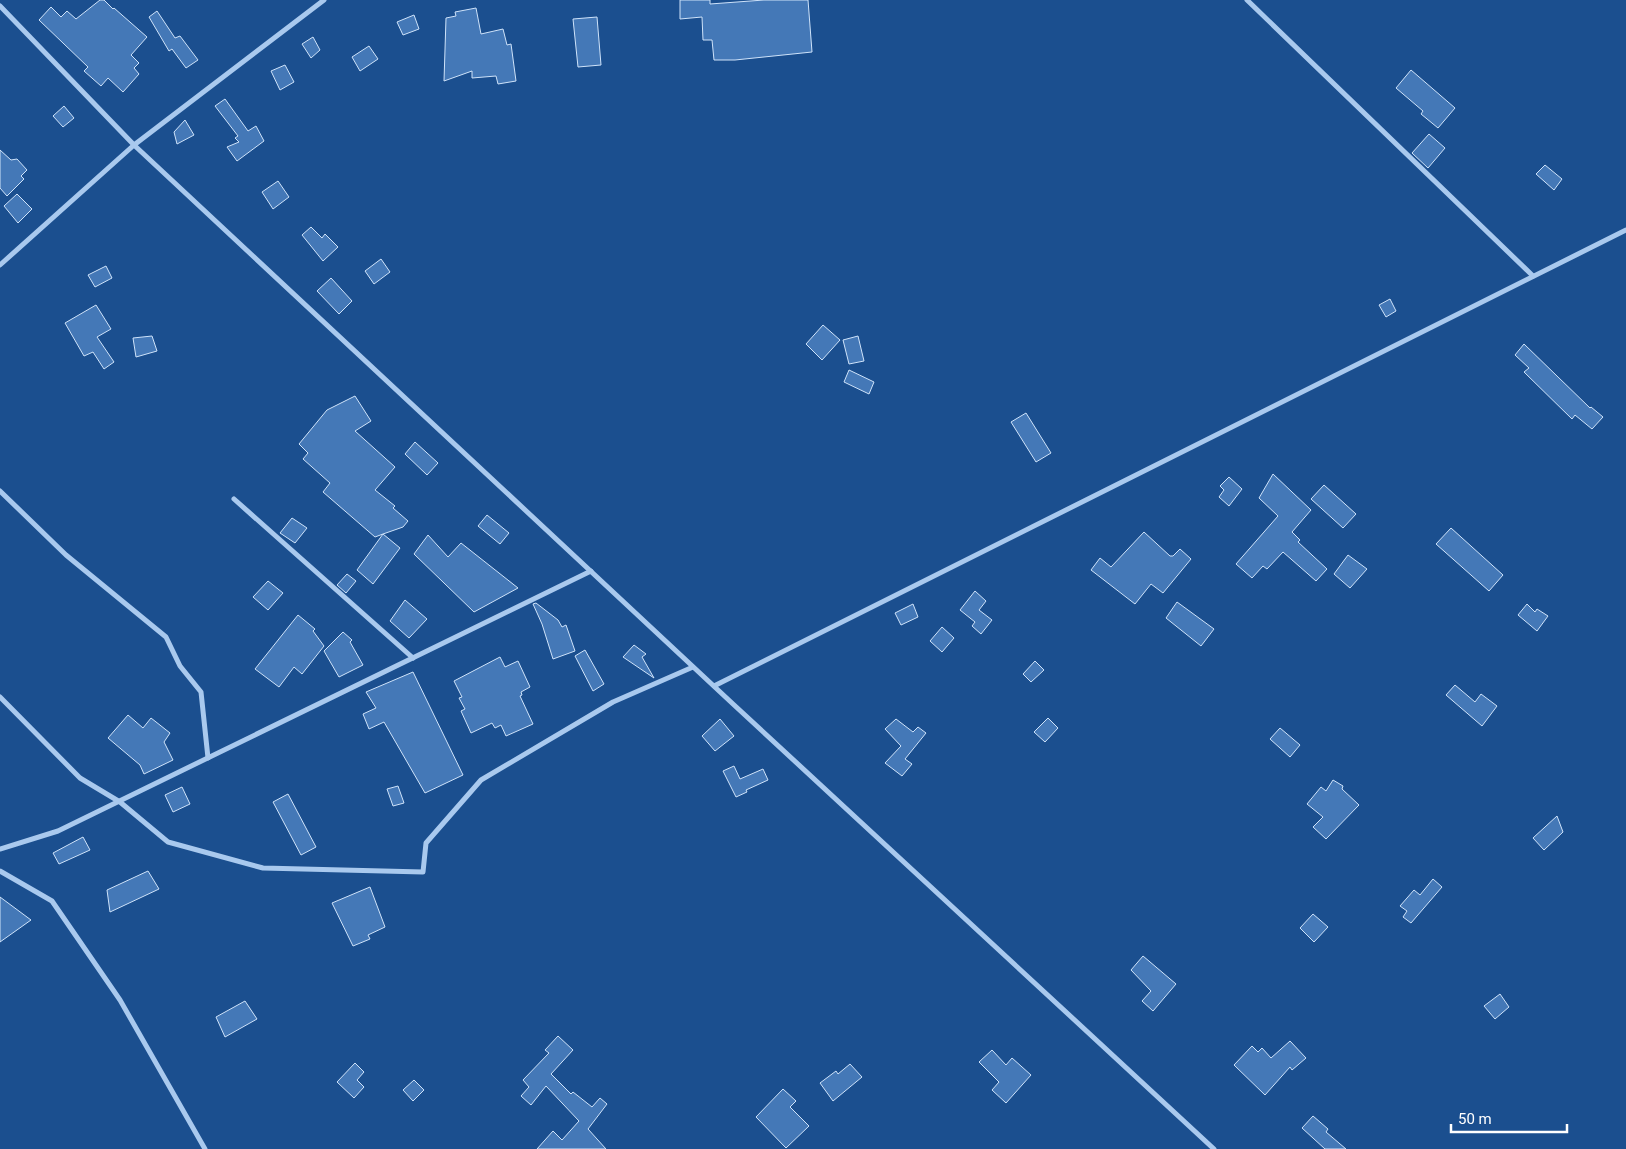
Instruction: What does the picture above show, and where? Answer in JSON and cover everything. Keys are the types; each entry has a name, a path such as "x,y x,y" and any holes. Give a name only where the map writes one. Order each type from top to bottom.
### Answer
{"street":[{"path":"0,264 134,145 324,0"},
{"path":"1247,0 1533,276"},
{"path":"0,6 134,145 693,667 1214,1149"},
{"path":"714,686 1626,230"},
{"path":"0,491 66,555 166,637 180,666 201,692 208,758"},
{"path":"234,499 413,658"},
{"path":"0,849 58,831 120,802 591,571"},
{"path":"0,697 80,778 120,802 168,842 263,868 423,872 426,843 453,815 482,780 613,702 693,667"},
{"path":"0,871 52,901 120,1000 205,1149"}],"building":[{"path":"100,0 104,0 147,37 131,55 139,63 134,68 139,74 123,92 108,78 101,86 84,71 88,67 39,20 51,7 61,17 67,11 76,19"},
{"path":"680,0 710,0 710,4 764,0 808,0 812,52 735,60 714,60 712,40 703,40 702,17 680,19"},
{"path":"476,8 481,34 503,29 507,45 511,44 516,81 498,84 496,76 472,78 472,71 444,81 446,18 456,16 455,12"},
{"path":"157,11 175,38 180,36 198,60 186,68 172,49 169,51 149,17"},
{"path":"414,15 419,29 403,35 397,22"},
{"path":"597,17 601,65 578,67 573,19"},
{"path":"313,37 320,50 311,58 302,44"},
{"path":"369,46 378,59 360,71 352,57"},
{"path":"285,65 294,82 280,90 271,71"},
{"path":"1411,70 1455,108 1438,128 1421,114 1423,111 1396,88"},
{"path":"225,99 248,131 256,126 264,141 237,161 227,147 239,142 235,138 238,136 215,106"},
{"path":"64,106 74,118 63,127 53,116"},
{"path":"185,120 194,135 177,144 174,132"},
{"path":"1429,134 1445,148 1428,168 1412,153"},
{"path":"0,150 11,160 17,159 27,170 21,176 24,179 7,196 0,188"},
{"path":"1545,165 1562,179 1554,190 1536,174"},
{"path":"278,181 289,197 273,209 262,192"},
{"path":"17,194 32,209 18,223 4,206"},
{"path":"311,227 322,238 325,234 338,247 323,261 302,235"},
{"path":"381,259 390,272 374,284 365,271"},
{"path":"106,266 112,278 95,287 88,275"},
{"path":"331,278 352,301 339,314 317,291"},
{"path":"1390,299 1396,311 1386,317 1379,305"},
{"path":"96,305 111,329 97,337 114,362 104,369 93,352 84,356 65,323"},
{"path":"823,325 840,340 822,360 806,344"},
{"path":"152,336 157,351 136,357 133,338"},
{"path":"858,336 864,361 849,364 843,340"},
{"path":"1524,344 1590,408 1603,417 1592,429 1575,415 1572,419 1524,372 1529,368 1515,355"},
{"path":"849,370 874,382 869,394 844,382"},
{"path":"355,396 371,421 355,431 395,467 375,490 395,506 393,508 408,521 403,527 375,537 323,492 330,483 303,459 308,453 299,444 327,410"},
{"path":"1026,413 1051,453 1036,462 1011,422"},
{"path":"415,442 438,463 427,475 405,454"},
{"path":"1273,474 1311,510 1292,532 1300,540 1298,542 1327,569 1316,581 1283,552 1267,569 1263,566 1252,578 1236,564 1278,516 1259,498"},
{"path":"1229,477 1242,489 1229,506 1219,497 1224,490 1220,486"},
{"path":"1324,485 1356,514 1343,528 1311,499"},
{"path":"487,515 509,533 500,544 478,526"},
{"path":"292,518 307,528 295,543 280,533"},
{"path":"1451,528 1503,575 1489,591 1436,544"},
{"path":"1144,532 1170,556 1173,556 1180,549 1191,559 1163,593 1151,584 1135,604 1091,570 1100,558 1111,567"},
{"path":"383,534 400,548 373,584 357,570"},
{"path":"428,535 448,557 461,543 518,588 474,612 414,554"},
{"path":"1348,555 1367,569 1350,588 1334,574"},
{"path":"347,574 356,581 346,593 337,585"},
{"path":"268,581 283,593 268,610 253,597"},
{"path":"975,591 986,601 979,610 992,620 981,634 972,626 975,622 960,610"},
{"path":"405,600 427,619 409,638 390,621"},
{"path":"1177,602 1214,629 1201,646 1166,618"},
{"path":"536,603 558,620 562,627 566,625 575,651 553,659 542,624 533,604"},
{"path":"913,604 918,617 901,625 895,613"},
{"path":"1527,604 1535,612 1537,609 1548,616 1537,631 1518,615"},
{"path":"298,615 315,629 313,631 324,646 302,674 294,667 279,687 255,669"},
{"path":"942,627 954,638 942,652 930,641"},
{"path":"343,632 352,640 350,642 363,665 339,677 324,651"},
{"path":"634,645 646,654 642,657 654,678 623,657"},
{"path":"585,650 604,684 593,691 575,656"},
{"path":"500,657 505,667 518,661 530,687 521,692 522,695 520,696 533,724 506,736 501,725 495,728 492,723 471,733 461,711 465,709 459,698 462,697 454,681"},
{"path":"1035,661 1044,670 1031,682 1023,674"},
{"path":"413,672 463,775 425,793 384,722 369,729 363,714 376,708 366,692"},
{"path":"1455,685 1475,702 1481,694 1497,706 1482,726 1446,695"},
{"path":"128,715 143,728 151,718 170,733 164,742 173,760 144,774 140,765 108,738"},
{"path":"1048,718 1058,728 1045,742 1034,732"},
{"path":"720,719 734,736 715,751 702,736"},
{"path":"896,719 913,732 918,727 926,733 905,759 912,764 902,776 885,763 901,746 885,729"},
{"path":"1280,728 1300,745 1290,757 1270,739"},
{"path":"734,766 740,779 763,769 768,780 736,797 723,771"},
{"path":"1333,780 1343,786 1342,789 1359,805 1326,839 1313,827 1323,817 1307,804 1321,787 1326,791"},
{"path":"398,786 404,803 393,806 387,789"},
{"path":"182,787 190,804 173,812 165,795"},
{"path":"288,794 316,847 301,855 273,802"},
{"path":"1557,816 1563,832 1544,850 1533,838"},
{"path":"83,837 90,850 59,864 53,853"},
{"path":"148,871 159,889 110,912 107,890"},
{"path":"1433,879 1442,887 1411,923 1403,917 1407,911 1400,906 1414,890 1420,895"},
{"path":"370,887 385,927 368,935 370,939 353,946 332,903"},
{"path":"0,897 31,920 0,942"},
{"path":"1313,914 1328,927 1314,942 1300,928"},
{"path":"1143,956 1176,984 1153,1011 1142,1001 1151,991 1131,970"},
{"path":"1500,994 1509,1007 1495,1019 1484,1006"},
{"path":"245,1001 257,1019 225,1037 216,1017"},
{"path":"558,1036 573,1050 551,1074 571,1094 573,1092 592,1107 600,1098 607,1104 588,1129 606,1149 537,1149 553,1131 562,1140 579,1121 546,1086 531,1105 521,1096 529,1087 523,1080 549,1053 545,1050"},
{"path":"1290,1041 1306,1058 1292,1070 1290,1067 1265,1095 1234,1065 1252,1046 1258,1052 1262,1048 1271,1058"},
{"path":"992,1050 1006,1065 1012,1058 1031,1075 1006,1103 992,1090 999,1082 979,1062"},
{"path":"355,1063 364,1072 357,1080 364,1087 354,1098 337,1082"},
{"path":"850,1064 862,1077 833,1101 820,1083 836,1071 838,1074"},
{"path":"414,1080 424,1090 413,1101 403,1090"},
{"path":"783,1089 796,1101 790,1107 809,1126 786,1148 756,1117"},
{"path":"1313,1116 1328,1129 1326,1132 1346,1149 1325,1149 1302,1128"}]}
